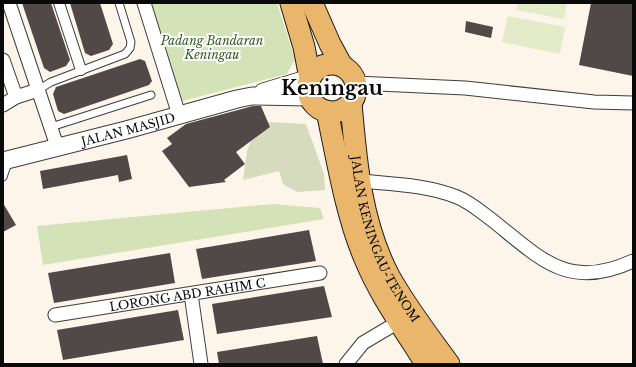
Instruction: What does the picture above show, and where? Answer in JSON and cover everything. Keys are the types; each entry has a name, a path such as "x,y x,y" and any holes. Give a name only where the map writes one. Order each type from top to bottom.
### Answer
{"main road":[{"path":"291,3 304,47 310,88 317,106 327,112 340,110 353,93 353,76 342,66 330,44 312,3"},
{"path":"310,88 314,71 327,64 342,66"},
{"name":"JALAN KENINGAU-TENOM","path":"353,93 361,181 370,231 390,276 410,309 449,364"},
{"name":"JALAN KENINGAU-TENOM","path":"327,112 350,210 364,258 380,290 426,364"}],"street":[{"path":"9,3 57,146"},
{"path":"59,3 81,70"},
{"path":"144,3 179,115"},
{"path":"3,60 16,97"},
{"name":"JALAN MASJID","path":"6,160 252,96 310,88"},
{"path":"353,93 465,88 594,102 633,103"},
{"path":"3,105 16,97 38,90"},
{"path":"361,181 418,188 457,197 477,208 541,258 560,268 577,272 602,273 633,261"},
{"name":"LORONG ABD RAHIM C","path":"55,315 320,273"},
{"path":"191,294 201,364"},
{"path":"346,364 363,343 400,321"}],"lane":[{"path":"38,90 51,82 125,54 130,48 130,42 119,3"},
{"path":"51,128 151,95"},
{"path":"3,177 6,160"}],"green space":[{"name":"Padang Bandaran Keningau","path":"151,3 277,3 295,59 287,74 182,101"},
{"path":"517,3 567,3 564,19 516,10"},
{"path":"508,16 565,27 560,54 502,42"},
{"path":"268,122 306,124 324,174 325,190 297,192 283,184 279,171 243,180 247,151 251,141 270,127"},
{"path":"273,204 320,208 324,219 43,265 37,226"}],"building":[{"path":"22,3 51,3 70,60 66,66 50,72 44,68"},
{"path":"70,3 100,3 113,44 109,50 91,56 85,53"},
{"path":"591,3 633,3 633,76 579,65"},
{"path":"466,21 493,27 491,38 465,32"},
{"path":"140,59 145,61 152,81 149,85 64,114 58,111 53,94 56,87"},
{"path":"253,106 261,106 270,127 236,152 245,164 224,180 226,182 189,187 162,151 172,144 167,138 186,124"},
{"path":"127,155 132,179 119,182 118,175 43,189 40,171"},
{"path":"3,203 16,225 3,232"},
{"path":"309,230 316,261 202,279 196,249"},
{"path":"170,253 175,283 54,303 48,273"},
{"path":"324,286 332,317 217,334 212,304"},
{"path":"178,310 184,340 63,360 57,330"},
{"path":"317,336 323,364 219,364 217,352"}],"district":[{"name":"Keningau","path":"332,88"}]}
